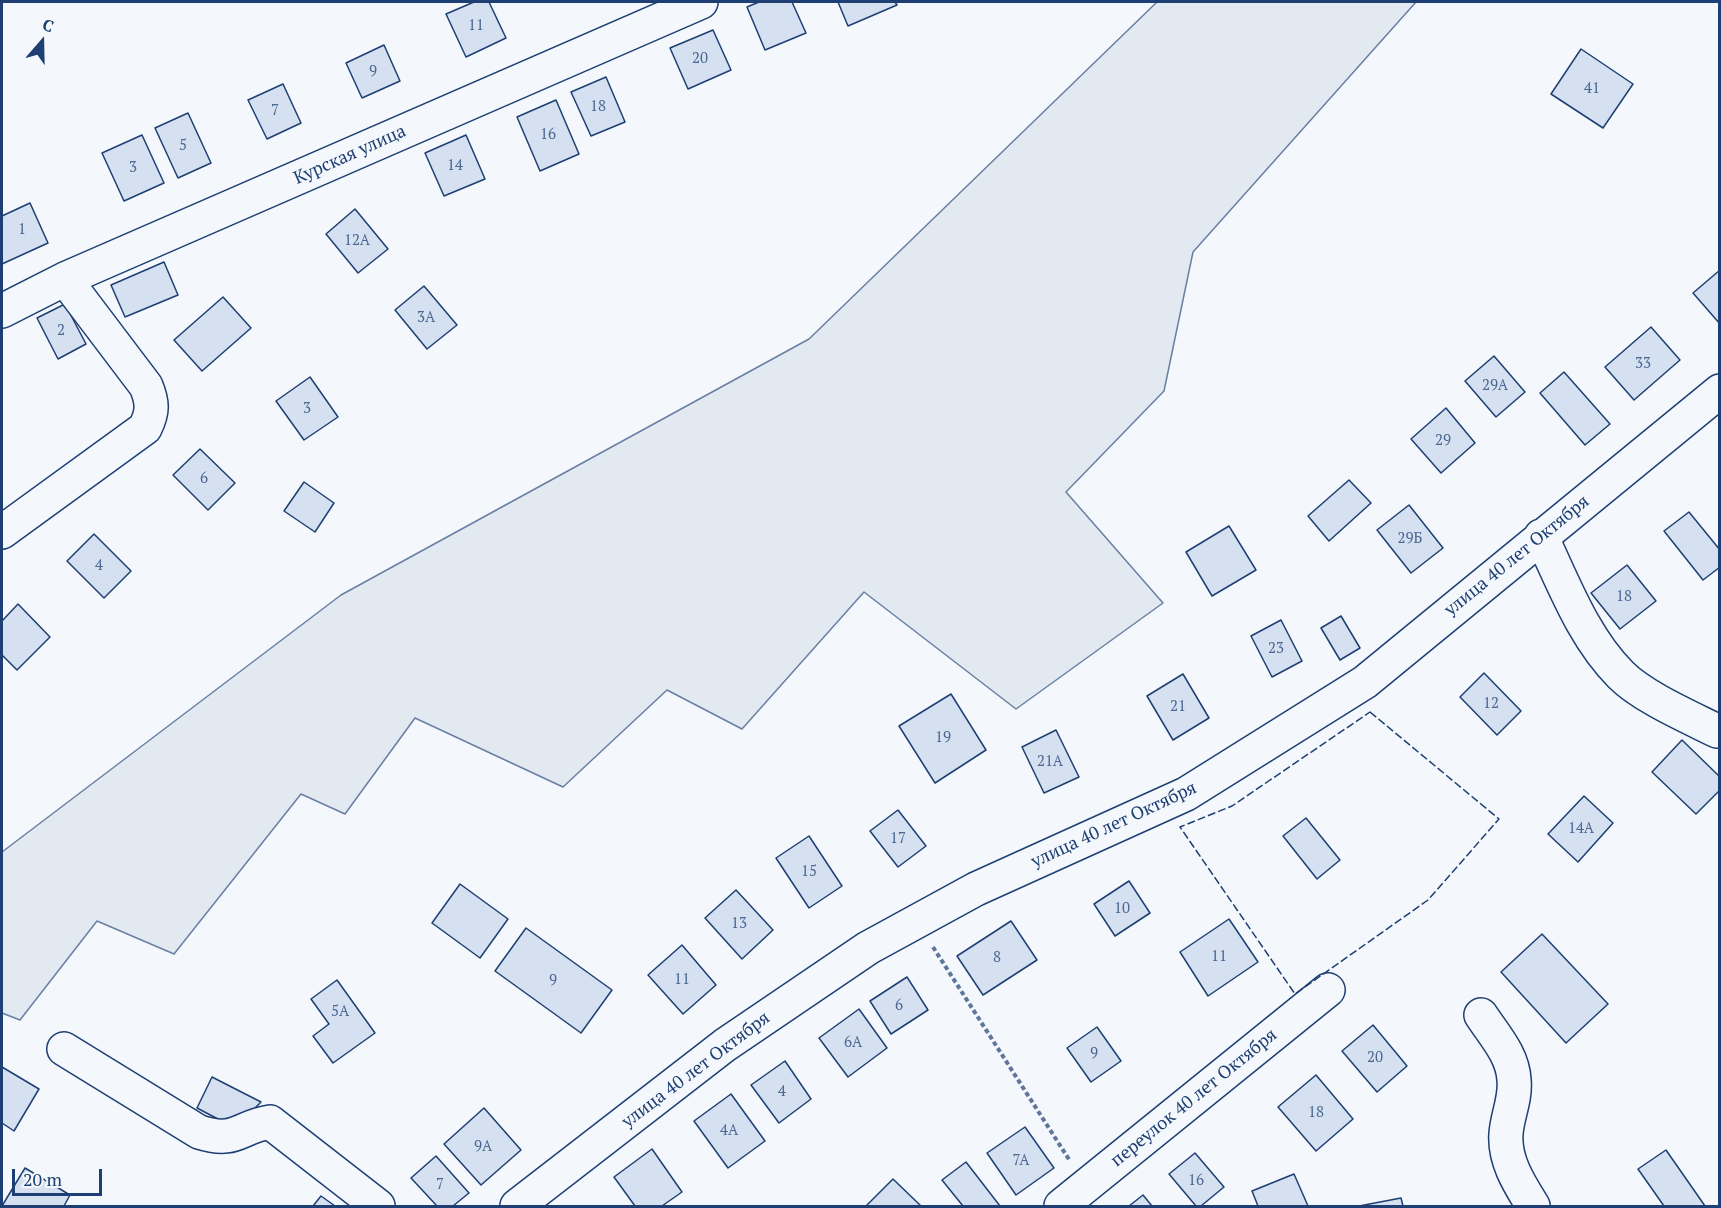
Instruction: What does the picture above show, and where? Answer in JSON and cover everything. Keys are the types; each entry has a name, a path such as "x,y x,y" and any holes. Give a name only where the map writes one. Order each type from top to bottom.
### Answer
{"street":[{"name":"Курская улица","path":"2,310 65,279 701,2"},
{"path":"2,532 145,429 151,415 152,402 146,386 65,279"},
{"name":"улица 40 лет Октября","path":"517,1206 725,1045 868,948 976,889 1196,788 1365,682 1719,391"},
{"path":"1541,536 1587,633 1622,676 1673,710 1717,731"},
{"name":"переулок 40 лет Октября","path":"1061,1206 1328,990"},
{"path":"1481,1015 1510,1059 1514,1079 1513,1104 1506,1135 1508,1156 1517,1180 1533,1206"},
{"path":"64,1049 199,1132 215,1137 238,1135 257,1124 270,1122 378,1206"}],"path":[{"path":"916,922 1086,1186"}],"shaded area":[{"path":"1157,2 1416,2 1193,252 1164,391 1066,492 1163,603 1016,709 864,592 742,729 667,690 563,787 415,718 345,814 301,794 174,954 97,921 20,1020 2,1013 2,852 341,595 809,339"}],"building":[{"path":"474,2 489,2 506,38 466,57 446,14"},
{"path":"759,2 792,2 806,33 765,50 747,7"},
{"path":"838,2 895,2 897,5 848,26"},
{"path":"713,30 731,70 688,89 670,48"},
{"path":"384,45 400,81 362,98 346,63"},
{"path":"1581,49 1633,84 1603,128 1551,94"},
{"path":"606,77 625,122 591,136 571,92"},
{"path":"283,84 301,123 267,139 248,100"},
{"path":"556,100 579,154 540,171 517,117"},
{"path":"188,113 211,163 178,178 155,128"},
{"path":"142,135 164,183 124,201 102,153"},
{"path":"466,135 485,179 444,196 425,153"},
{"path":"30,203 48,243 2,264 2,216"},
{"path":"355,209 388,249 358,273 326,234"},
{"path":"164,262 178,295 125,317 111,285"},
{"path":"1720,270 1720,324 1693,293"},
{"path":"424,286 457,325 427,349 395,310"},
{"path":"223,297 251,328 202,371 174,340"},
{"path":"65,304 86,344 58,359 37,318"},
{"path":"1651,327 1680,360 1634,400 1605,367"},
{"path":"1494,356 1525,392 1496,417 1465,381"},
{"path":"1564,372 1610,424 1585,445 1540,393"},
{"path":"310,377 338,417 304,440 276,401"},
{"path":"1446,408 1475,443 1441,473 1411,439"},
{"path":"200,449 235,483 208,510 173,475"},
{"path":"1349,480 1371,503 1329,541 1308,516"},
{"path":"304,482 334,503 315,532 284,511"},
{"path":"1409,505 1443,548 1411,573 1377,530"},
{"path":"1689,512 1720,550 1720,567 1703,580 1664,531"},
{"path":"1229,526 1256,570 1212,596 1186,552"},
{"path":"94,534 131,571 104,598 67,561"},
{"path":"1627,565 1656,601 1620,629 1591,593"},
{"path":"18,604 50,637 17,670 2,655 2,621"},
{"path":"1341,616 1360,648 1340,660 1321,628"},
{"path":"1281,620 1302,661 1272,677 1251,636"},
{"path":"1484,673 1521,711 1497,735 1460,697"},
{"path":"1183,674 1209,718 1173,740 1147,696"},
{"path":"951,694 986,750 935,783 899,726"},
{"path":"1056,730 1079,777 1044,793 1022,747"},
{"path":"1682,740 1720,777 1720,790 1696,814 1652,772"},
{"path":"1584,796 1613,823 1578,862 1548,834"},
{"path":"898,810 926,846 898,867 870,831"},
{"path":"1306,818 1340,860 1317,879 1283,836"},
{"path":"809,836 842,886 809,908 776,858"},
{"path":"1129,881 1150,913 1115,936 1094,904"},
{"path":"460,884 508,919 480,958 432,923"},
{"path":"736,890 773,930 742,959 705,918"},
{"path":"1229,919 1258,962 1208,996 1180,952"},
{"path":"1011,921 1037,960 983,995 957,956"},
{"path":"526,928 612,990 581,1033 495,971"},
{"path":"1542,934 1608,1004 1566,1043 1501,972"},
{"path":"682,945 716,985 683,1014 648,975"},
{"path":"907,977 928,1010 891,1034 870,1001"},
{"path":"337,980 375,1033 333,1063 313,1036 329,1024 311,999"},
{"path":"859,1009 887,1048 848,1077 819,1038"},
{"path":"1373,1025 1407,1066 1377,1092 1342,1051"},
{"path":"1097,1027 1121,1061 1091,1082 1067,1048"},
{"path":"785,1061 811,1099 779,1123 751,1085"},
{"path":"2,1067 39,1089 14,1131 2,1123"},
{"path":"1316,1075 1353,1119 1316,1151 1278,1107"},
{"path":"212,1077 261,1102 235,1128 197,1108"},
{"path":"731,1094 765,1141 728,1168 694,1121"},
{"path":"484,1108 521,1150 481,1185 444,1144"},
{"path":"1025,1127 1054,1168 1016,1195 987,1153"},
{"path":"652,1149 682,1192 662,1206 635,1206 614,1177"},
{"path":"1666,1150 1705,1206 1664,1206 1638,1169"},
{"path":"1195,1153 1224,1187 1201,1206 1196,1206 1169,1174"},
{"path":"436,1156 469,1193 453,1206 437,1206 411,1178"},
{"path":"966,1162 1000,1206 963,1206 942,1180"},
{"path":"25,1168 70,1195 64,1206 2,1206"},
{"path":"1294,1174 1308,1206 1258,1206 1252,1191"},
{"path":"893,1179 921,1206 866,1206"},
{"path":"1143,1195 1152,1206 1129,1206"},
{"path":"321,1196 335,1206 313,1206"},
{"path":"1401,1198 1403,1206 1359,1206"}],"fence":[{"path":"1370,712 1499,819 1428,900 1295,994 1180,827 1232,806 1370,712"}]}
